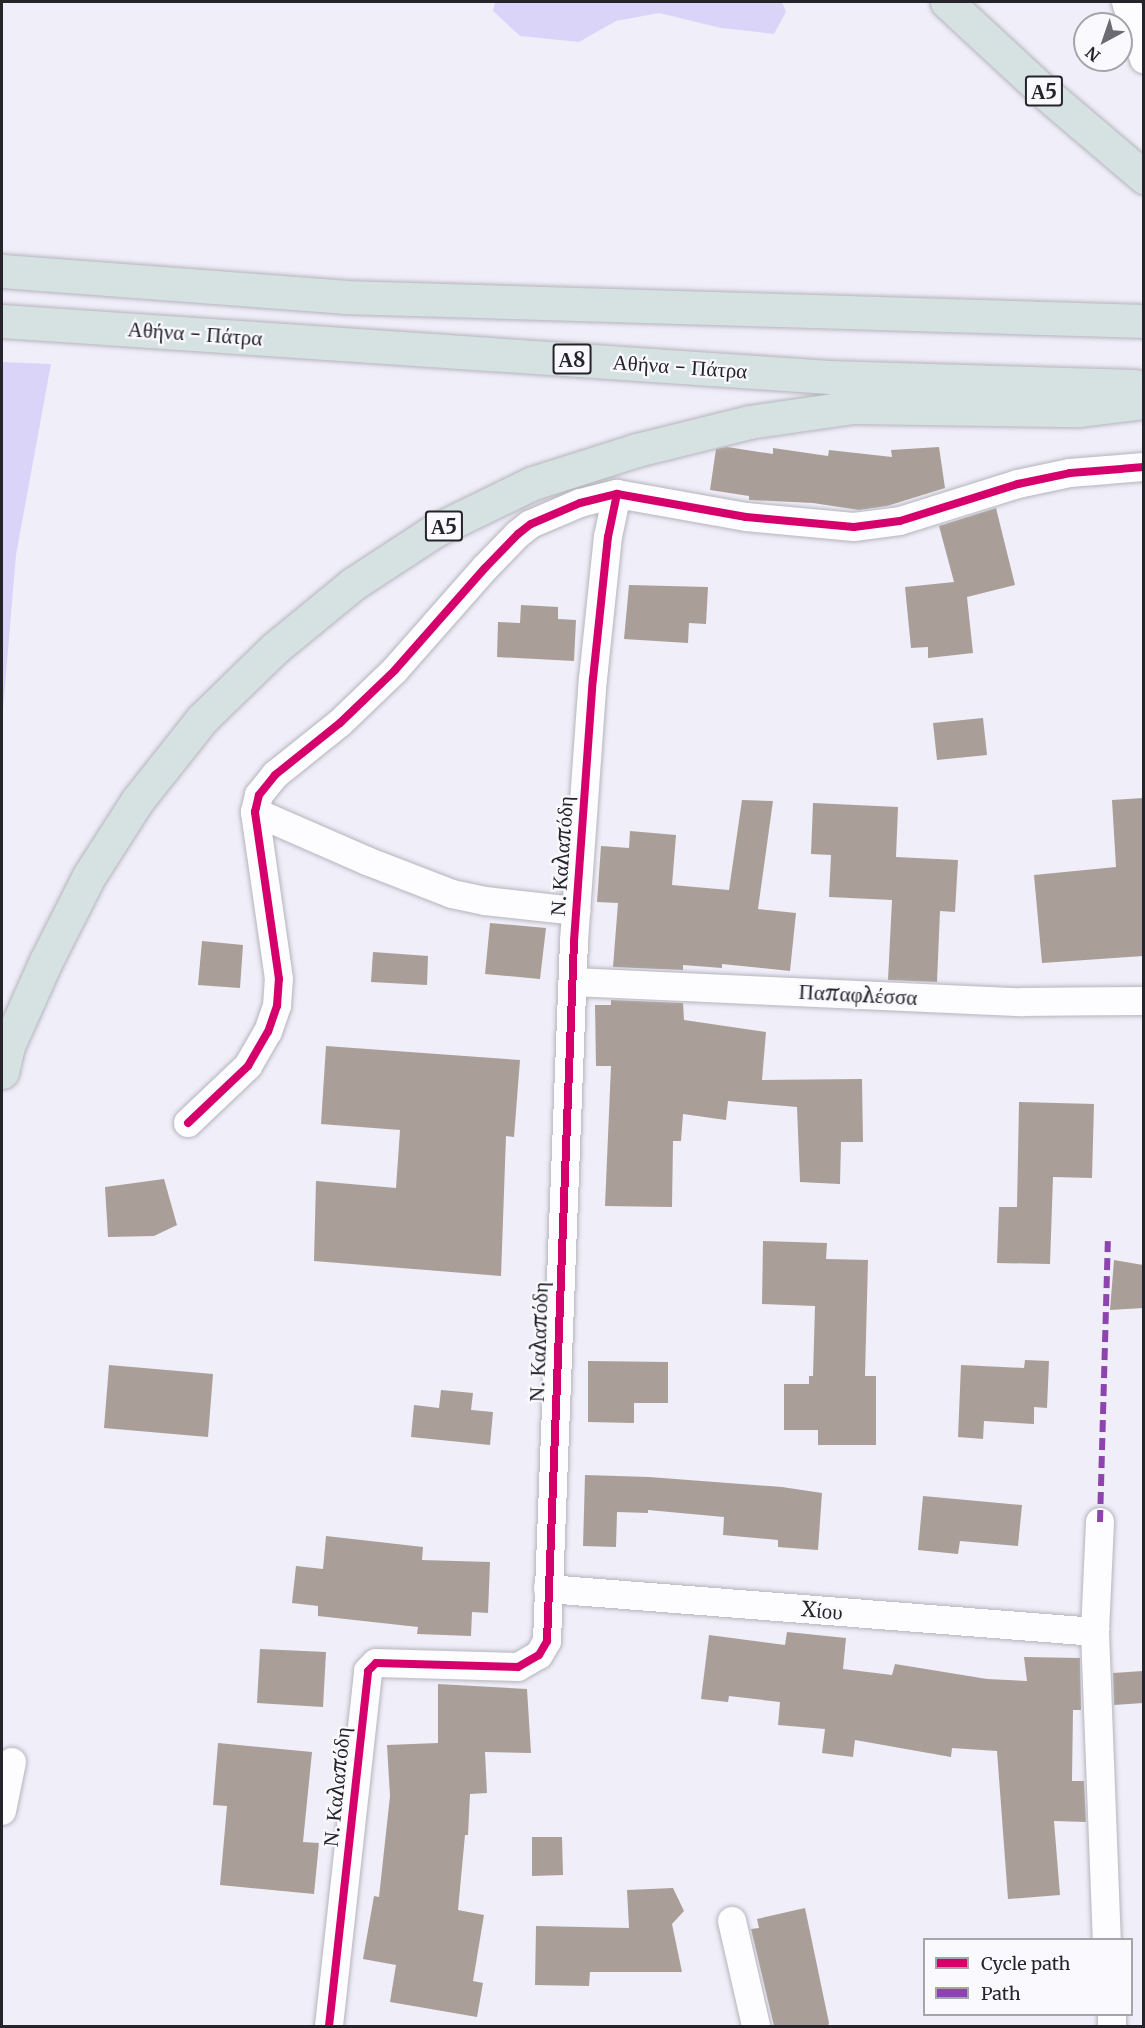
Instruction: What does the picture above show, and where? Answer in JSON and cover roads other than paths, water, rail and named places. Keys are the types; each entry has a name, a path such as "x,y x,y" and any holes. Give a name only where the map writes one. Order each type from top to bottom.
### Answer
{"highway":[{"name":"Α5","path":"947,2 1043,91 1143,177"},
{"path":"2,271 344,297 1143,321"},
{"name":"Αθήνα - Πάτρα","path":"2,321 829,376 1143,387"},
{"name":"Α5","path":"2,1072 8,1046 46,961 89,876 137,801 202,718 274,648 353,584 434,531 534,483 637,450 748,422 853,407 1078,410 1143,402"}],"street":[{"path":"1126,2 1143,59"},
{"path":"188,1124 248,1066 268,1032 277,1006 279,979 255,812 259,795 275,775 340,723 395,670 518,534 549,515 580,503 617,494 746,517 854,527 900,521 995,491 1070,473 1143,467"},
{"name":"Ν. Καλαπόδη","path":"329,2026 368,1671 376,1663 518,1667 539,1655 546,1641 576,912 594,668 608,537 617,494"},
{"path":"255,812 452,894 485,901 576,912"},
{"name":"Παπαφλέσσα","path":"573,982 1022,1002 1143,1001"},
{"path":"1100,1522 1095,1632 1107,1938"},
{"name":"Χίου","path":"548,1589 1095,1632"},
{"path":"2,1811 12,1762"},
{"path":"732,1921 756,2026"}]}
